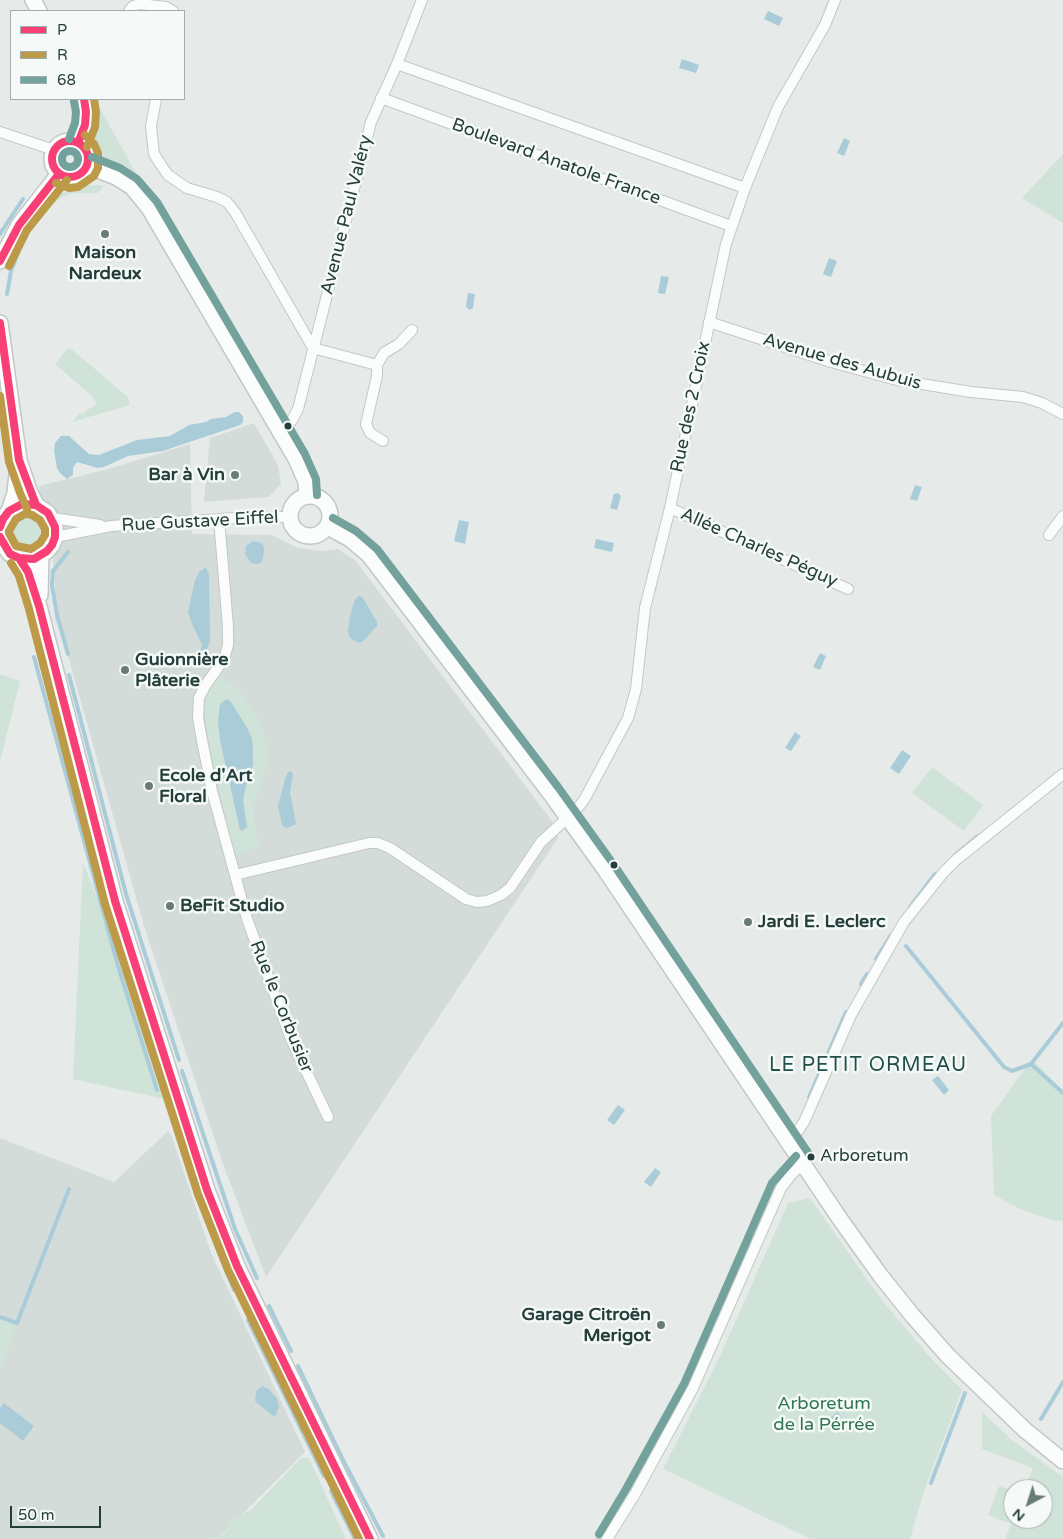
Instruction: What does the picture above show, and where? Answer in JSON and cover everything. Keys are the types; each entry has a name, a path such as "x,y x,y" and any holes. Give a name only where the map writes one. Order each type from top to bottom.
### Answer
{"street":[{"name":"Avenue Paul Valéry","path":"280,431 296,416 368,131 422,0"},
{"name":"Rue des 2 Croix","path":"235,874 369,843 378,843 390,848 466,900 487,901 501,895 510,888 541,842 568,818 584,800 628,718 636,689 645,608 670,508 726,244 745,188 778,107 825,25 835,0"},
{"path":"130,10 132,6 140,4 166,7 171,10"},
{"path":"397,64 745,188"},
{"name":"Boulevard Anatole France","path":"381,98 732,226"},
{"path":"78,142 85,125 84,100"},
{"path":"156,100 151,126 154,154 168,175 187,188 227,202 313,348 377,365"},
{"path":"0,132 54,150"},
{"path":"67,141 78,142 86,150 89,160 88,166 85,171 76,177 70,178 59,174 53,166 52,155 54,150 67,141"},
{"path":"88,166 116,177 132,187 142,198 296,459 306,482 307,496"},
{"path":"0,261 19,225 59,174"},
{"name":"Avenue des Aubuis","path":"709,322 831,362 879,375 932,387 1023,397 1042,403 1063,414"},
{"path":"0,323 19,460 36,505"},
{"path":"384,441 370,433 366,424 377,376 377,365 384,354 399,344 412,330"},
{"path":"9,511 15,493 19,460"},
{"path":"307,496 320,498 329,508 331,514 328,527 320,535 302,535 293,528 290,511 296,501 307,496"},
{"path":"0,527 3,518 9,511 22,504 36,505 48,513 55,527 55,537 47,551 41,556 26,560 10,554 0,537"},
{"name":"Allée Charles Péguy","path":"670,508 848,589"},
{"path":"1049,536 1063,516"},
{"name":"Rue Gustave Eiffel","path":"55,537 110,526 219,518 290,517"},
{"name":"Rue Gustave Eiffel","path":"52,518 110,526"},
{"name":"Rue le Corbusier","path":"219,518 228,645 227,652 220,666 201,692 198,717 212,791 262,964 291,1039 328,1117"},
{"path":"328,527 350,539 369,555 568,818 606,871 857,1243 912,1315 948,1356 986,1394 1025,1430 1063,1461"},
{"path":"39,606 41,556"},
{"path":"18,558 28,572 39,606 116,901 207,1190 237,1266 370,1539"},
{"path":"788,1140 804,1122 851,1015 894,938 914,909 956,860 1063,774"},
{"path":"607,1539 635,1494 692,1388 782,1188 791,1174 803,1163"}],"shaded area":[{"path":"254,423 278,465 281,484 269,497 204,502 210,438"},
{"path":"190,444 192,534 272,535 298,548 321,551 338,549 355,560 558,829 558,838 266,1277 224,1167 144,926 65,645 55,619 55,573 39,486 108,469"},
{"path":"168,1131 172,1137 211,1253 305,1452 217,1539 0,1539 0,1138 114,1182"}],"green space":[{"path":"97,103 142,184 108,163 98,152 95,138 95,106"},
{"path":"1063,154 1063,223 1022,198"},
{"path":"84,186 104,186 98,193 74,193 62,197 49,208 36,224 32,223 44,207 57,195"},
{"path":"69,347 128,397 130,405 72,422 80,413 83,414 96,405 94,398 55,364"},
{"path":"27,515 34,516 39,520 43,525 43,539 39,544 34,548 27,549 20,548 15,544 11,539 10,532 11,525 15,520 20,516"},
{"path":"0,674 20,681 0,761"},
{"path":"220,676 242,693 253,710 264,735 268,751 267,765 254,804 254,821 259,847 235,856 213,763 203,706 208,692"},
{"path":"932,767 983,805 964,831 912,793"},
{"path":"83,862 114,939 164,1099 73,1079"},
{"path":"1032,1059 1063,1091 1063,1221 1052,1220 1022,1210 994,1195 991,1116"},
{"name":"Arboretum de la Pérrée","path":"810,1198 881,1299 929,1356 962,1390 924,1491 910,1539 811,1539 663,1469 720,1356 788,1203"},
{"path":"0,1317 17,1323 0,1371"},
{"path":"982,1412 1011,1439 1063,1477 1063,1539 1005,1539 1009,1529 1053,1529 1053,1479 1029,1479 1033,1468 982,1449"},
{"path":"301,1458 309,1458 346,1539 207,1539 220,1536 228,1530 227,1522 251,1510"},
{"path":"999,1486 1003,1487 1003,1521 988,1515"}],"water":[{"path":"768,11 783,18 779,26 764,19"},
{"path":"682,59 699,65 696,73 679,68"},
{"path":"844,138 850,141 844,156 837,153"},
{"path":"829,258 837,261 831,277 823,274"},
{"path":"661,276 669,277 665,294 658,293"},
{"path":"468,293 475,294 473,308 470,310 466,307"},
{"path":"239,412 243,416 243,422 240,425 163,451 128,456 98,468 77,462 73,468 73,475 67,479 57,468 54,451 55,443 61,436 69,436 89,454 99,455 137,440 170,436 189,425 226,417"},
{"path":"915,485 922,487 917,501 910,499"},
{"path":"618,493 621,496 617,510 610,508 614,494"},
{"path":"459,520 469,522 465,544 454,541"},
{"path":"596,539 614,543 612,552 594,548"},
{"path":"253,541 262,543 264,548 262,562 258,564 251,563 245,554 246,546"},
{"path":"206,567 209,575 210,641 205,655 202,656 200,652 202,645 188,612 195,580 200,571"},
{"path":"358,596 363,598 377,622 377,626 359,643 350,638 348,632 350,616"},
{"path":"820,653 826,656 820,670 813,667"},
{"path":"227,699 231,702 252,738 253,765 243,800 247,827 242,831 240,830 220,740 218,721 220,704"},
{"path":"795,732 801,736 791,751 785,748"},
{"path":"902,750 911,756 899,774 890,768"},
{"path":"291,771 293,775 290,793 296,822 295,825 286,828 282,825 278,806 285,779 288,772"},
{"path":"938,1076 949,1090 944,1095 932,1080"},
{"path":"618,1105 625,1110 614,1125 607,1120"},
{"path":"655,1168 661,1172 651,1187 644,1182"},
{"path":"262,1386 269,1389 277,1399 279,1406 276,1415 273,1416 255,1401 256,1391"},
{"path":"4,1403 34,1426 23,1441 0,1423 0,1408"},
{"path":"838,1412 841,1416 823,1430 820,1425"}],"waterway":[{"path":"0,234 23,199"},
{"path":"7,294 11,271 20,248"},
{"path":"68,552 53,571 52,585 57,615 68,654"},
{"path":"34,657 118,966 157,1090"},
{"path":"69,675 126,894 179,1060"},
{"path":"955,855 978,836"},
{"path":"910,907 935,874"},
{"path":"876,959 891,935"},
{"path":"906,946 1004,1067 1012,1071 1031,1064"},
{"path":"861,984 867,974"},
{"path":"809,1097 846,1012"},
{"path":"1063,1023 1031,1064 1063,1093"},
{"path":"182,1071 235,1229 257,1278"},
{"path":"180,1144 197,1197 234,1290"},
{"path":"0,1317 17,1323 69,1189"},
{"path":"740,1266 752,1241"},
{"path":"718,1313 737,1272"},
{"path":"269,1306 291,1351"},
{"path":"248,1320 324,1476"},
{"path":"691,1375 700,1354"},
{"path":"298,1366 344,1462 383,1536"},
{"path":"1041,1419 1063,1382"},
{"path":"931,1483 965,1393"},
{"path":"659,1437 681,1396"},
{"path":"598,1539 646,1458"},
{"path":"331,1491 355,1539"}],"transit line":[{"name":"P","path":"78,143 85,125 84,100"},
{"name":"R","path":"87,147 95,127 94,100"},
{"name":"68","path":"69,139 75,123 74,101"},
{"name":"R","path":"56,183 69,188 78,187 94,176 98,168 98,153 94,144 85,135"},
{"name":"P","path":"70,141 77,142 83,146 87,152 88,159 87,166 83,172 77,176 70,177 63,176 57,172 53,166 52,159 53,152 57,146 63,142 70,141"},
{"name":"68","path":"67,151 73,151 78,156 78,159 76,165 67,167 62,162 62,156 67,151"},
{"name":"68","path":"92,157 120,168 137,179 157,202 305,454 316,479 317,495"},
{"name":"P","path":"0,261 19,225 59,174"},
{"name":"R","path":"9,266 27,230 67,180"},
{"name":"P","path":"0,323 19,460 36,505"},
{"name":"R","path":"0,396 9,462 27,509"},
{"name":"P","path":"0,527 9,511 22,504 36,505 48,513 55,527 55,537 52,545 47,551 34,559 19,558 10,554 0,537"},
{"name":"R","path":"9,531 16,519 28,514 40,520 45,529 45,535 40,543 31,549 16,546 9,533"},
{"name":"68","path":"333,518 356,531 377,549 558,787 614,865 811,1157"},
{"name":"P","path":"19,558 28,572 39,606 115,901 207,1190 237,1266 370,1539"},
{"name":"R","path":"11,563 19,576 29,609 105,904 198,1194 228,1270 359,1539"},
{"name":"68","path":"599,1534 684,1384 772,1183 796,1156"}],"place":[{"name":"Maison Nardeux","path":"105,234"},
{"name":"Bar à Vin","path":"235,475"},
{"name":"Guionnière Plâterie","path":"125,670"},
{"name":"Ecole d'Art Floral","path":"149,786"},
{"name":"BeFit Studio","path":"170,906"},
{"name":"Jardi E. Leclerc","path":"748,922"},
{"name":"Arboretum","path":"811,1157"},
{"name":"Garage Citroën Merigot","path":"661,1325"}],"district":[{"name":"LE PETIT ORMEAU","path":"868,1066"}]}
